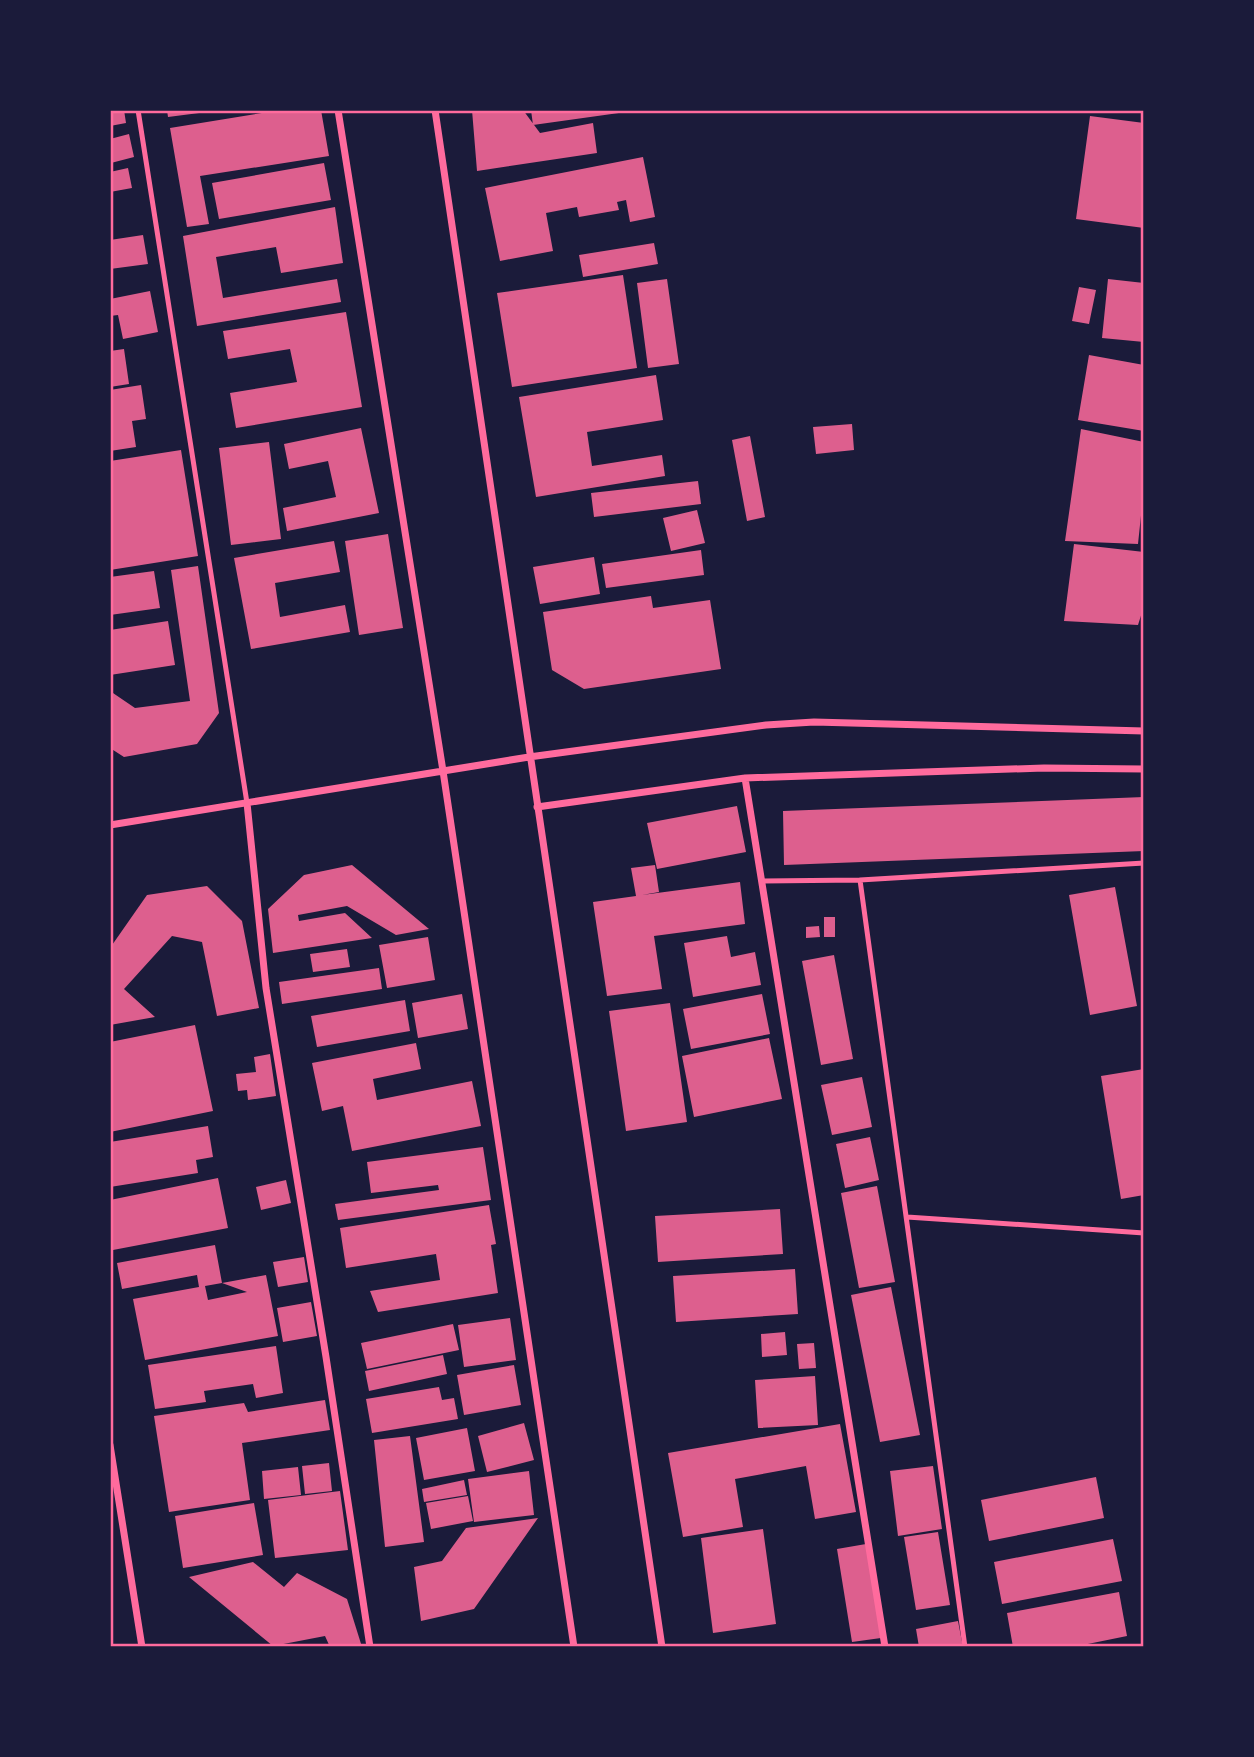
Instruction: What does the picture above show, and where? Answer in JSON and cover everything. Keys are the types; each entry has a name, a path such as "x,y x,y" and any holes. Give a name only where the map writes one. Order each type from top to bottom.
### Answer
{"street":[{"path":"338,110 443,771 574,1647"},
{"path":"435,110 662,1647"},
{"path":"110,825 529,757 766,725 814,722 1144,731"},
{"path":"537,807 745,778 1044,768 1144,769"},
{"path":"745,778 885,1647"},
{"path":"247,803 266,988 370,1647"},
{"path":"110,1445 142,1647"}],"lane":[{"path":"138,110 247,803"},
{"path":"763,881 860,880 1144,863"},
{"path":"860,880 965,1647"},
{"path":"907,1217 1144,1233"}],"building":[{"path":"110,110 124,110 126,123 110,126"},
{"path":"167,110 207,110 207,112 168,117"},
{"path":"280,110 321,110 329,156 200,176 209,224 187,227 170,128"},
{"path":"472,110 523,110 540,133 593,123 597,153 477,171"},
{"path":"531,110 626,110 626,112 533,125"},
{"path":"1090,116 1144,123 1144,228 1076,219"},
{"path":"129,134 134,157 111,163 110,139"},
{"path":"643,157 655,217 630,222 626,200 617,202 619,210 579,217 577,207 546,213 553,251 500,261 485,188"},
{"path":"324,163 331,200 219,219 212,183"},
{"path":"128,168 132,188 110,192 110,172"},
{"path":"335,207 343,263 281,273 276,247 216,257 223,298 337,279 341,302 197,326 183,236"},
{"path":"143,235 148,264 110,269 110,240"},
{"path":"654,243 658,264 583,277 579,255"},
{"path":"623,275 637,368 512,387 497,293"},
{"path":"667,279 679,364 648,368 637,283"},
{"path":"1108,279 1144,283 1144,342 1102,338"},
{"path":"1079,287 1096,290 1089,324 1072,321"},
{"path":"150,291 158,332 123,339 118,315 110,316 110,299"},
{"path":"346,312 362,407 236,428 230,393 297,382 290,349 228,359 223,331"},
{"path":"124,349 129,384 110,387 110,351"},
{"path":"1089,355 1144,365 1144,431 1078,420"},
{"path":"656,375 663,420 587,432 592,466 662,455 665,476 536,497 519,397"},
{"path":"141,385 146,419 132,421 136,447 110,451 110,390"},
{"path":"852,424 854,450 816,454 813,427"},
{"path":"361,428 379,513 287,531 283,508 336,497 328,461 289,469 284,444"},
{"path":"1081,429 1144,442 1144,487 1138,544 1065,541"},
{"path":"750,436 765,517 747,521 732,440"},
{"path":"269,442 281,539 231,545 219,448"},
{"path":"181,450 198,556 110,570 110,461"},
{"path":"698,481 701,504 594,517 591,493"},
{"path":"697,510 705,543 671,551 663,518"},
{"path":"388,534 403,628 359,635 345,541"},
{"path":"334,541 340,572 275,583 280,617 345,605 350,632 251,649 234,558"},
{"path":"1074,544 1144,552 1144,606 1138,625 1064,621"},
{"path":"701,550 704,575 606,588 602,564"},
{"path":"594,557 600,594 540,604 533,567"},
{"path":"198,566 219,713 197,744 124,757 110,748 110,691 135,708 190,701 171,570"},
{"path":"154,571 160,608 110,615 110,577"},
{"path":"651,596 653,608 710,600 721,669 584,689 552,670 543,612"},
{"path":"168,621 175,665 110,675 110,630"},
{"path":"1144,797 1144,851 784,865 783,811"},
{"path":"737,806 746,852 657,869 647,823"},
{"path":"352,865 429,929 396,935 347,906 298,915 299,921 345,913 372,938 273,953 268,909 304,875"},
{"path":"655,865 659,892 642,895 740,882 745,924 654,936 662,989 607,996 593,902 636,896 631,868"},
{"path":"207,886 242,921 259,1008 217,1016 202,942 172,936 124,989 155,1017 110,1025 110,948 147,895"},
{"path":"1115,887 1137,1006 1090,1015 1069,895"},
{"path":"824,917 835,917 835,937 824,937"},
{"path":"819,926 820,937 806,938 806,927"},
{"path":"727,936 731,957 755,952 761,985 693,997 684,943"},
{"path":"428,937 435,980 387,988 379,945"},
{"path":"347,949 350,967 313,972 310,954"},
{"path":"834,955 853,1059 821,1065 802,961"},
{"path":"379,968 382,989 282,1004 279,982"},
{"path":"462,994 468,1029 418,1038 412,1003"},
{"path":"762,994 770,1034 691,1049 683,1009"},
{"path":"405,1000 410,1031 317,1047 311,1016"},
{"path":"670,1003 687,1122 626,1131 609,1011"},
{"path":"195,1025 213,1111 110,1132 110,1042"},
{"path":"769,1038 782,1099 694,1117 682,1056"},
{"path":"416,1043 421,1069 373,1079 377,1100 472,1081 481,1126 352,1151 343,1106 322,1111 312,1063"},
{"path":"270,1054 276,1096 248,1100 247,1090 238,1091 236,1074 256,1072 254,1057"},
{"path":"1144,1069 1144,1195 1121,1199 1101,1076"},
{"path":"862,1077 872,1127 832,1135 821,1085"},
{"path":"208,1126 213,1157 196,1160 198,1173 110,1187 110,1142"},
{"path":"870,1137 879,1180 845,1188 836,1144"},
{"path":"483,1147 491,1200 338,1220 335,1204 439,1190 438,1185 371,1193 367,1162"},
{"path":"218,1178 228,1228 113,1250 110,1238 110,1200"},
{"path":"286,1180 291,1203 261,1210 256,1187"},
{"path":"877,1186 895,1282 859,1288 841,1193"},
{"path":"489,1205 496,1244 491,1245 498,1293 378,1312 370,1291 440,1280 436,1254 346,1268 340,1228"},
{"path":"780,1209 783,1254 658,1262 655,1216"},
{"path":"215,1245 222,1283 266,1275 278,1336 145,1360 133,1299 199,1287 197,1275 122,1289 117,1263","holes":["222,1283 247,1292 208,1300 205,1286"]},
{"path":"304,1257 308,1282 278,1287 273,1262"},
{"path":"795,1269 798,1314 676,1322 673,1276"},
{"path":"891,1287 920,1435 880,1442 851,1295"},
{"path":"311,1302 317,1336 283,1342 277,1308"},
{"path":"510,1318 516,1360 464,1367 458,1325"},
{"path":"453,1324 459,1350 367,1369 361,1343"},
{"path":"785,1332 787,1355 762,1357 761,1334"},
{"path":"814,1343 816,1368 799,1369 797,1344"},
{"path":"276,1346 283,1393 256,1398 253,1384 204,1391 206,1402 155,1409 148,1365"},
{"path":"443,1355 447,1374 369,1391 365,1371"},
{"path":"514,1365 521,1405 464,1415 457,1375"},
{"path":"815,1376 818,1425 758,1428 755,1380"},
{"path":"439,1387 442,1400 454,1398 458,1419 372,1433 366,1399"},
{"path":"325,1400 330,1430 242,1443 250,1500 169,1512 154,1416 244,1403 248,1412"},
{"path":"524,1423 534,1460 487,1472 478,1436"},
{"path":"840,1424 856,1512 815,1519 806,1466 735,1479 743,1527 683,1537 668,1453"},
{"path":"467,1428 475,1471 424,1480 416,1438"},
{"path":"410,1436 424,1542 385,1547 374,1440"},
{"path":"329,1463 332,1491 305,1494 302,1466"},
{"path":"933,1466 942,1529 898,1536 890,1471"},
{"path":"298,1467 301,1495 264,1499 262,1471"},
{"path":"529,1471 534,1515 474,1522 468,1479"},
{"path":"1096,1477 1104,1518 989,1541 981,1500"},
{"path":"464,1480 467,1495 424,1502 422,1489"},
{"path":"340,1491 348,1550 275,1558 268,1500"},
{"path":"468,1496 473,1521 431,1529 426,1503"},
{"path":"254,1503 263,1555 183,1568 175,1516"},
{"path":"538,1518 474,1609 421,1621 414,1567 442,1561 466,1528"},
{"path":"763,1529 776,1624 713,1633 701,1538"},
{"path":"938,1532 950,1605 916,1610 904,1537"},
{"path":"1113,1539 1122,1581 1002,1604 994,1562"},
{"path":"866,1544 881,1638 852,1642 837,1549"},
{"path":"253,1562 284,1587 297,1573 347,1599 362,1647 330,1647 325,1636 273,1646 189,1577"},
{"path":"1119,1592 1127,1636 1073,1647 1013,1647 1007,1613"},
{"path":"958,1621 963,1647 919,1647 916,1629"}]}
